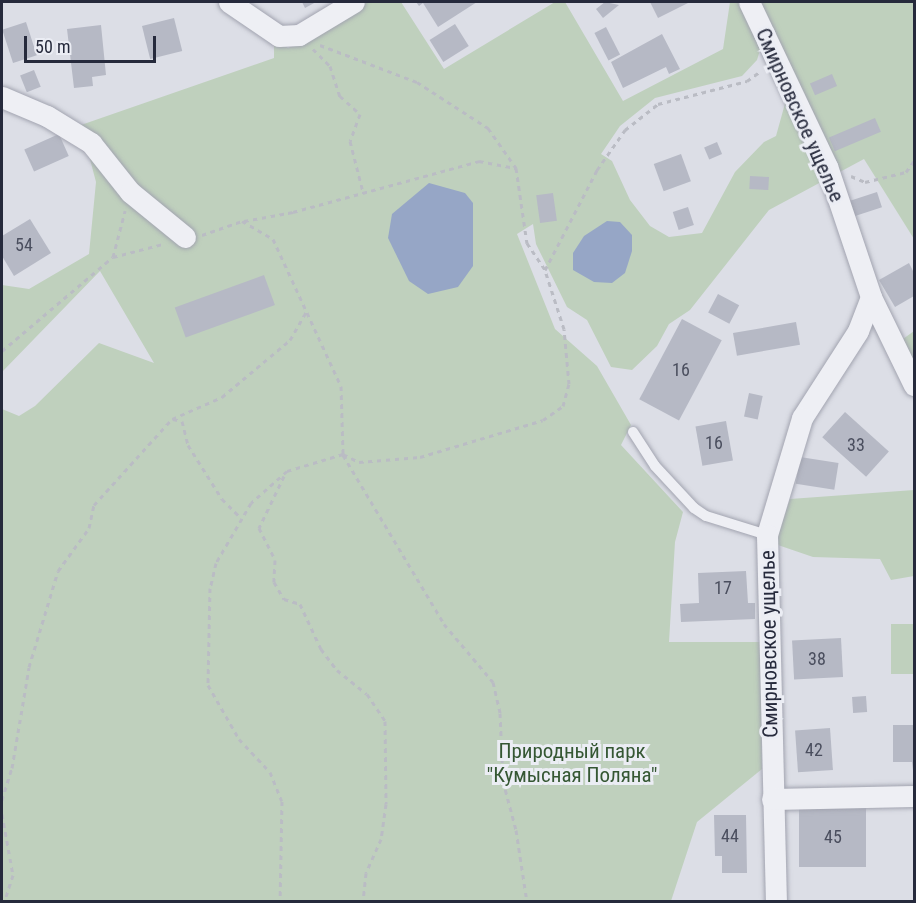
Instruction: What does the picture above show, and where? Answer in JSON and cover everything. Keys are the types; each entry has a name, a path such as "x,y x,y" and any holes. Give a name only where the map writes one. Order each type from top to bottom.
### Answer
{"street":[{"path":"229,2 279,36 299,35 354,2"},
{"name":"Смирновское ущелье","path":"749,2 768,48 827,166 871,297 915,385"},
{"path":"2,97 47,116 91,143 130,192 185,237"},
{"name":"Смирновское ущелье","path":"776,902 767,535 802,418 858,331 871,297"},
{"path":"772,799 915,796"}],"lane":[{"path":"633,432 655,466 694,508 706,516 767,535"}],"path":[{"path":"280,902 282,801 270,772 239,739 208,685 210,588 216,563 241,518 251,503 287,471 343,454 359,462 420,457 543,420 563,406 569,384 564,329 545,270 527,243 516,168 488,128 417,82 372,68 299,35"},
{"path":"299,35 330,66 340,96 360,114 350,141 363,192"},
{"path":"545,270 597,170 625,130 658,104 747,81 763,69 768,48"},
{"path":"2,351 113,257 185,237 212,234 242,222 293,212 479,161 516,168"},
{"path":"827,166 865,182 906,172 915,161"},
{"path":"113,257 130,192"},
{"path":"242,222 273,239 308,310 341,386 343,454 444,624 493,682 500,713 503,781 516,830 527,902"},
{"path":"2,800 12,768 28,667 58,571 89,528 94,505 172,419 222,397 290,340 308,310"},
{"path":"172,419 182,421 188,445 222,499 241,518"},
{"path":"287,471 259,528 275,560 274,582 284,599 300,604 321,649 337,670 367,694 385,721 386,804 381,839 366,873 363,902"},
{"path":"2,814 13,875 4,902"}],"green space":[{"name":"Природный парк \"Кумысная Поляна\"","path":"368,2 401,2 444,69 555,2 565,2 623,101 723,49 730,2 740,2 761,47 757,60 742,76 655,98 620,126 601,154 612,161 630,200 650,226 669,237 702,233 735,172 764,142 776,136 791,82 756,2 914,2 914,239 864,159 769,210 690,310 669,324 657,346 632,370 611,367 587,320 567,307 536,244 533,224 517,234 555,329 597,366 631,425 621,445 683,512 675,542 669,642 760,642 762,769 697,822 671,901 2,901 2,409 19,416 35,406 99,343 154,363 100,271 2,372 2,285 29,289 89,254 96,182 81,125 274,58 274,41 288,48"},
{"path":"914,331 914,364 903,339"},
{"path":"914,490 914,576 891,580 880,559 813,557 775,544 790,499"},
{"path":"891,624 914,624 914,674 891,674"}],"water":[{"path":"429,183 465,193 473,203 473,266 458,287 428,294 409,281 388,238 392,214"},
{"path":"607,221 620,222 632,235 632,251 625,273 612,283 594,282 573,270 573,253 584,236"}],"building":[{"path":"302,2 316,2 305,8"},
{"path":"416,2 477,2 438,27 423,3 419,6"},
{"path":"605,2 619,5 603,18 596,9"},
{"path":"650,2 690,2 658,18"},
{"path":"174,18 182,51 150,59 142,26"},
{"path":"26,22 37,55 13,63 2,30"},
{"path":"455,24 469,46 443,62 430,40"},
{"path":"101,25 106,75 92,77 93,86 74,88 67,29"},
{"path":"606,27 620,55 608,61 594,33"},
{"path":"662,34 680,69 669,74 666,67 623,88 611,62"},
{"path":"34,70 41,87 27,92 20,76"},
{"path":"832,74 837,86 815,95 810,83"},
{"path":"875,118 881,132 835,151 829,138"},
{"path":"59,134 69,156 34,171 24,149"},
{"path":"717,142 722,154 709,159 704,147"},
{"path":"681,154 691,181 664,191 654,164"},
{"path":"750,176 769,177 768,190 749,189"},
{"path":"877,192 882,207 851,217 846,202"},
{"path":"553,193 557,221 540,223 536,195"},
{"path":"688,207 694,225 679,230 673,212"},
{"path":"30,219 51,253 14,276 2,256 2,236"},
{"path":"909,263 914,273 914,296 895,307 879,280"},
{"path":"264,275 275,305 186,338 175,307"},
{"path":"718,294 739,305 729,324 708,313"},
{"path":"682,319 722,340 679,420 639,399"},
{"path":"796,322 800,345 737,356 733,333"},
{"path":"749,393 763,396 758,419 744,416"},
{"path":"845,412 889,451 866,477 822,437"},
{"path":"726,421 733,460 702,466 695,426"},
{"path":"800,457 839,463 834,490 796,484"},
{"path":"746,571 748,603 755,603 755,619 681,622 680,604 699,603 698,573"},
{"path":"841,638 843,677 794,680 792,641"},
{"path":"866,696 867,712 853,713 852,697"},
{"path":"893,725 913,725 914,779 912,762 893,762"},
{"path":"830,728 833,770 798,772 795,730"},
{"path":"799,808 866,808 866,867 799,867"},
{"path":"714,815 746,815 747,873 722,873 722,856 715,856"}]}
